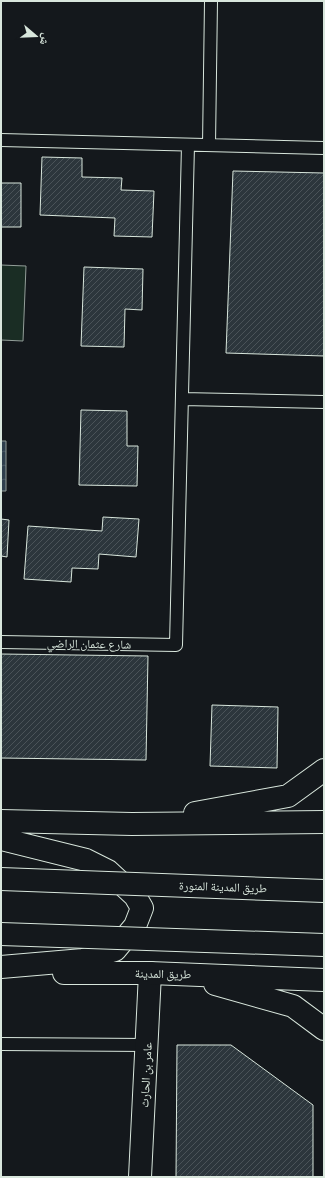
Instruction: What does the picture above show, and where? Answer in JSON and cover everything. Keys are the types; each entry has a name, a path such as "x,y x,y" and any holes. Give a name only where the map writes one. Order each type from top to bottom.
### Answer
{"main road":[{"path":"132,824 288,796 324,770"},
{"path":"1,821 132,824 324,822"},
{"path":"1,839 86,860 108,871 135,896 142,908 135,926 115,950 83,960 1,967"},
{"name":"طريق المدينة المنورة","path":"1,879 324,891"},
{"path":"1,934 324,945"},
{"name":"طريق المدينة","path":"1,973 150,973 324,980"},
{"name":"عامر بن الحارث","path":"140,1177 150,973"},
{"path":"179,974 293,1006 324,1029"}],"lane":[{"path":"209,145 211,1"},
{"path":"1,140 324,148"},
{"path":"188,145 182,398 324,402"},
{"name":"شارع عثمان الراضي","path":"1,642 176,645 182,398"},
{"path":"1,1044 147,1045"}],"green space":[{"path":"1,265 26,266 23,341 1,340"}],"water":[{"path":"1,441 6,441 6,491 1,491"}],"building":[{"path":"42,157 82,158 82,177 122,178 121,190 154,191 152,237 114,236 115,218 40,215"},
{"path":"233,171 324,173 324,356 226,353"},
{"path":"1,183 21,183 21,227 1,227"},
{"path":"84,267 143,269 142,310 125,309 124,347 81,346"},
{"path":"81,410 127,411 127,446 138,446 137,486 79,485"},
{"path":"103,517 139,519 136,557 99,554 98,569 72,568 71,582 24,579 28,526 102,531"},
{"path":"1,519 9,520 7,557 1,556"},
{"path":"1,654 148,656 146,760 1,758"},
{"path":"212,705 278,707 277,768 210,766"},
{"path":"177,1045 231,1045 313,1105 313,1177 176,1177"}]}
